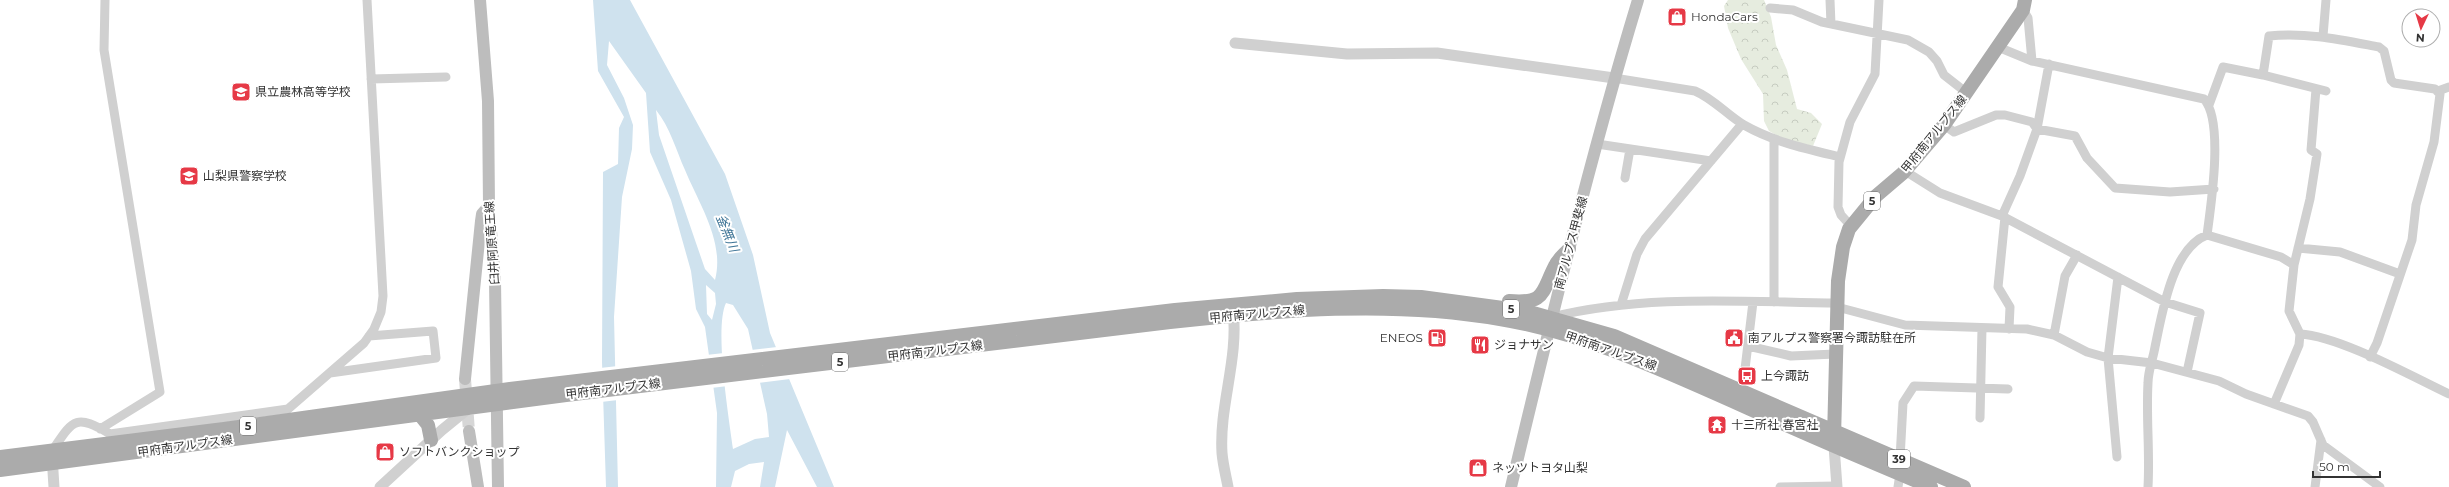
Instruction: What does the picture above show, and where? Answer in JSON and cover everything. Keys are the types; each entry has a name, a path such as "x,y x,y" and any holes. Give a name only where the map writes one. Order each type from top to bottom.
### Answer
{"main road":[{"name":"臼井阿原竜王線","path":"480,0 488,100 489,206 503,396 498,487"},
{"name":"南アルプス甲斐線","path":"1511,487 1569,249 1614,78 1638,0"},
{"name":"甲府南アルプス線","path":"0,470 52,457 503,396 1357,296 1435,298 1526,311 1550,324 1653,365 1834,446 1834,354 1837,305 1843,247 1851,226 1876,196 1905,171 1944,125 1968,93 2024,5"},
{"path":"465,379 481,221 482,214 489,206"},
{"path":"1435,298 1466,296 1525,302 1532,300 1547,287 1556,265 1569,249"},
{"name":"甲府南アルプス線","path":"1234,310 1380,308 1550,324 1641,346 1833,431"},
{"name":"甲府南アルプス線","path":"0,457 52,457 467,410 503,396"},
{"path":"420,415 428,425 431,440"},
{"path":"469,431 478,487"},
{"name":"39","path":"1833,431 1964,487"},
{"name":"39","path":"1834,446 1899,480 1931,487"}],"street":[{"path":"100,428 160,392 104,50 106,0"},
{"path":"54,487 52,457 70,425 86,422 110,434 288,409 330,373 369,336 381,312 383,296 367,0"},
{"path":"1830,0 1831,24"},
{"path":"1851,226 1841,215 1838,207 1837,182 1840,157 1850,122 1875,74 1879,0"},
{"path":"2323,36 2326,0"},
{"path":"2024,5 2028,18 2032,61"},
{"path":"1770,8 1793,10 1831,24 1908,40 1929,52 1937,61 1944,75 1968,93"},
{"path":"2263,74 2269,36 2289,34 2323,36 2379,47 2384,51 2391,80 2394,83 2435,89 2438,91 2449,87"},
{"path":"1234,43 1347,54 1437,53 1614,78 1696,92 1704,95 1742,124 1774,139 1840,157"},
{"path":"1998,47 2032,61 2204,99 2209,105 2213,117 2214,189 2207,235"},
{"path":"2009,329 2010,307 1998,287 2004,217 2037,129 2049,64"},
{"path":"2209,105 2223,67 2263,74 2326,91"},
{"path":"371,79 446,76"},
{"path":"2274,404 2299,345 2300,334 2289,311 2294,265 2310,199 2317,154 2311,150 2316,89"},
{"path":"2370,357 2377,343 2412,240 2416,205 2434,142 2440,102 2440,94 2438,91"},
{"path":"1944,125 1954,132 1982,120 2005,115 2032,122 2037,129 2075,136 2087,158 2115,188 2170,192 2214,189"},
{"path":"1621,305 1637,254 1645,239 1742,124"},
{"path":"1774,139 1774,302"},
{"path":"1597,144 1711,161"},
{"path":"1625,178 1630,149"},
{"path":"1905,171 1940,193 2004,217 2165,302 2200,313 2187,372"},
{"path":"2148,487 2148,381 2165,302 2177,269 2187,250 2198,239 2207,235 2281,257 2294,265"},
{"path":"2298,248 2340,252 2400,274"},
{"path":"2054,335 2065,276 2077,255"},
{"path":"2117,457 2108,358 2118,277"},
{"path":"1550,324 1579,310 1621,305 1666,301 1774,302 1837,305 1906,325 2027,329 2054,335 2087,352 2108,358 2152,363 2219,381 2274,404 2308,416 2321,440 2337,456 2358,468 2380,487"},
{"path":"1745,369 1753,302"},
{"path":"1228,487 1222,453 1224,415 1235,347 1234,310"},
{"path":"1980,418 1982,328"},
{"path":"330,373 436,358 433,331 369,336"},
{"path":"2300,334 2314,335 2370,357 2449,394"},
{"path":"1748,346 1791,356 1834,354"},
{"path":"1900,459 1902,404 1914,386 2008,389"},
{"path":"380,487 431,440 467,410"},
{"path":"2315,487 2321,440"},
{"path":"1780,487 1836,486 1834,446"}],"green space":[{"path":"1728,0 1764,0 1771,17 1776,45 1787,70 1797,109 1811,113 1822,124 1813,146 1783,139 1769,131 1764,121 1763,94 1741,59 1728,28 1724,6"}],"water":[{"name":"釜無川","path":"593,0 630,0 725,174 753,255 770,333 834,487 817,487 787,430 775,487 760,487 764,462 749,464 735,471 731,487 716,487 717,413 705,327 696,309 691,271 671,200 650,152 646,93 609,41 607,65 624,98 633,125 632,149 622,197 614,317 618,487 606,487 602,362 603,172 618,164 619,128 624,117 598,71","holes":["656,110 669,131 714,237 717,266 715,280 705,269 659,135","706,285 715,293 716,304 712,320 707,314","726,303 733,305 748,329 767,414 769,437 755,439 733,449 722,352 721,332"]}],"pier":[{"path":"777,347 790,379 758,383 751,350"},
{"path":"724,353 728,386 711,388 706,355"},
{"path":"618,366 618,400 601,402 600,368"}],"tunnel":[{"path":"465,379 469,431"}],"place":[{"name":"HondaCars","path":"1677,17"},
{"name":"県立農林高等学校","path":"241,92"},
{"name":"山梨県警察学校","path":"189,176"},
{"name":"ENEOS","path":"1437,338"},
{"name":"南アルプス警察署今諏訪駐在所","path":"1734,338"},
{"name":"ジョナサン","path":"1480,345"},
{"name":"上今諏訪","path":"1747,376"},
{"name":"十三所社 春宮社","path":"1717,425"},
{"name":"ソフトバンクショップ","path":"385,452"},
{"name":"ネッツトヨタ山梨","path":"1478,468"}]}
